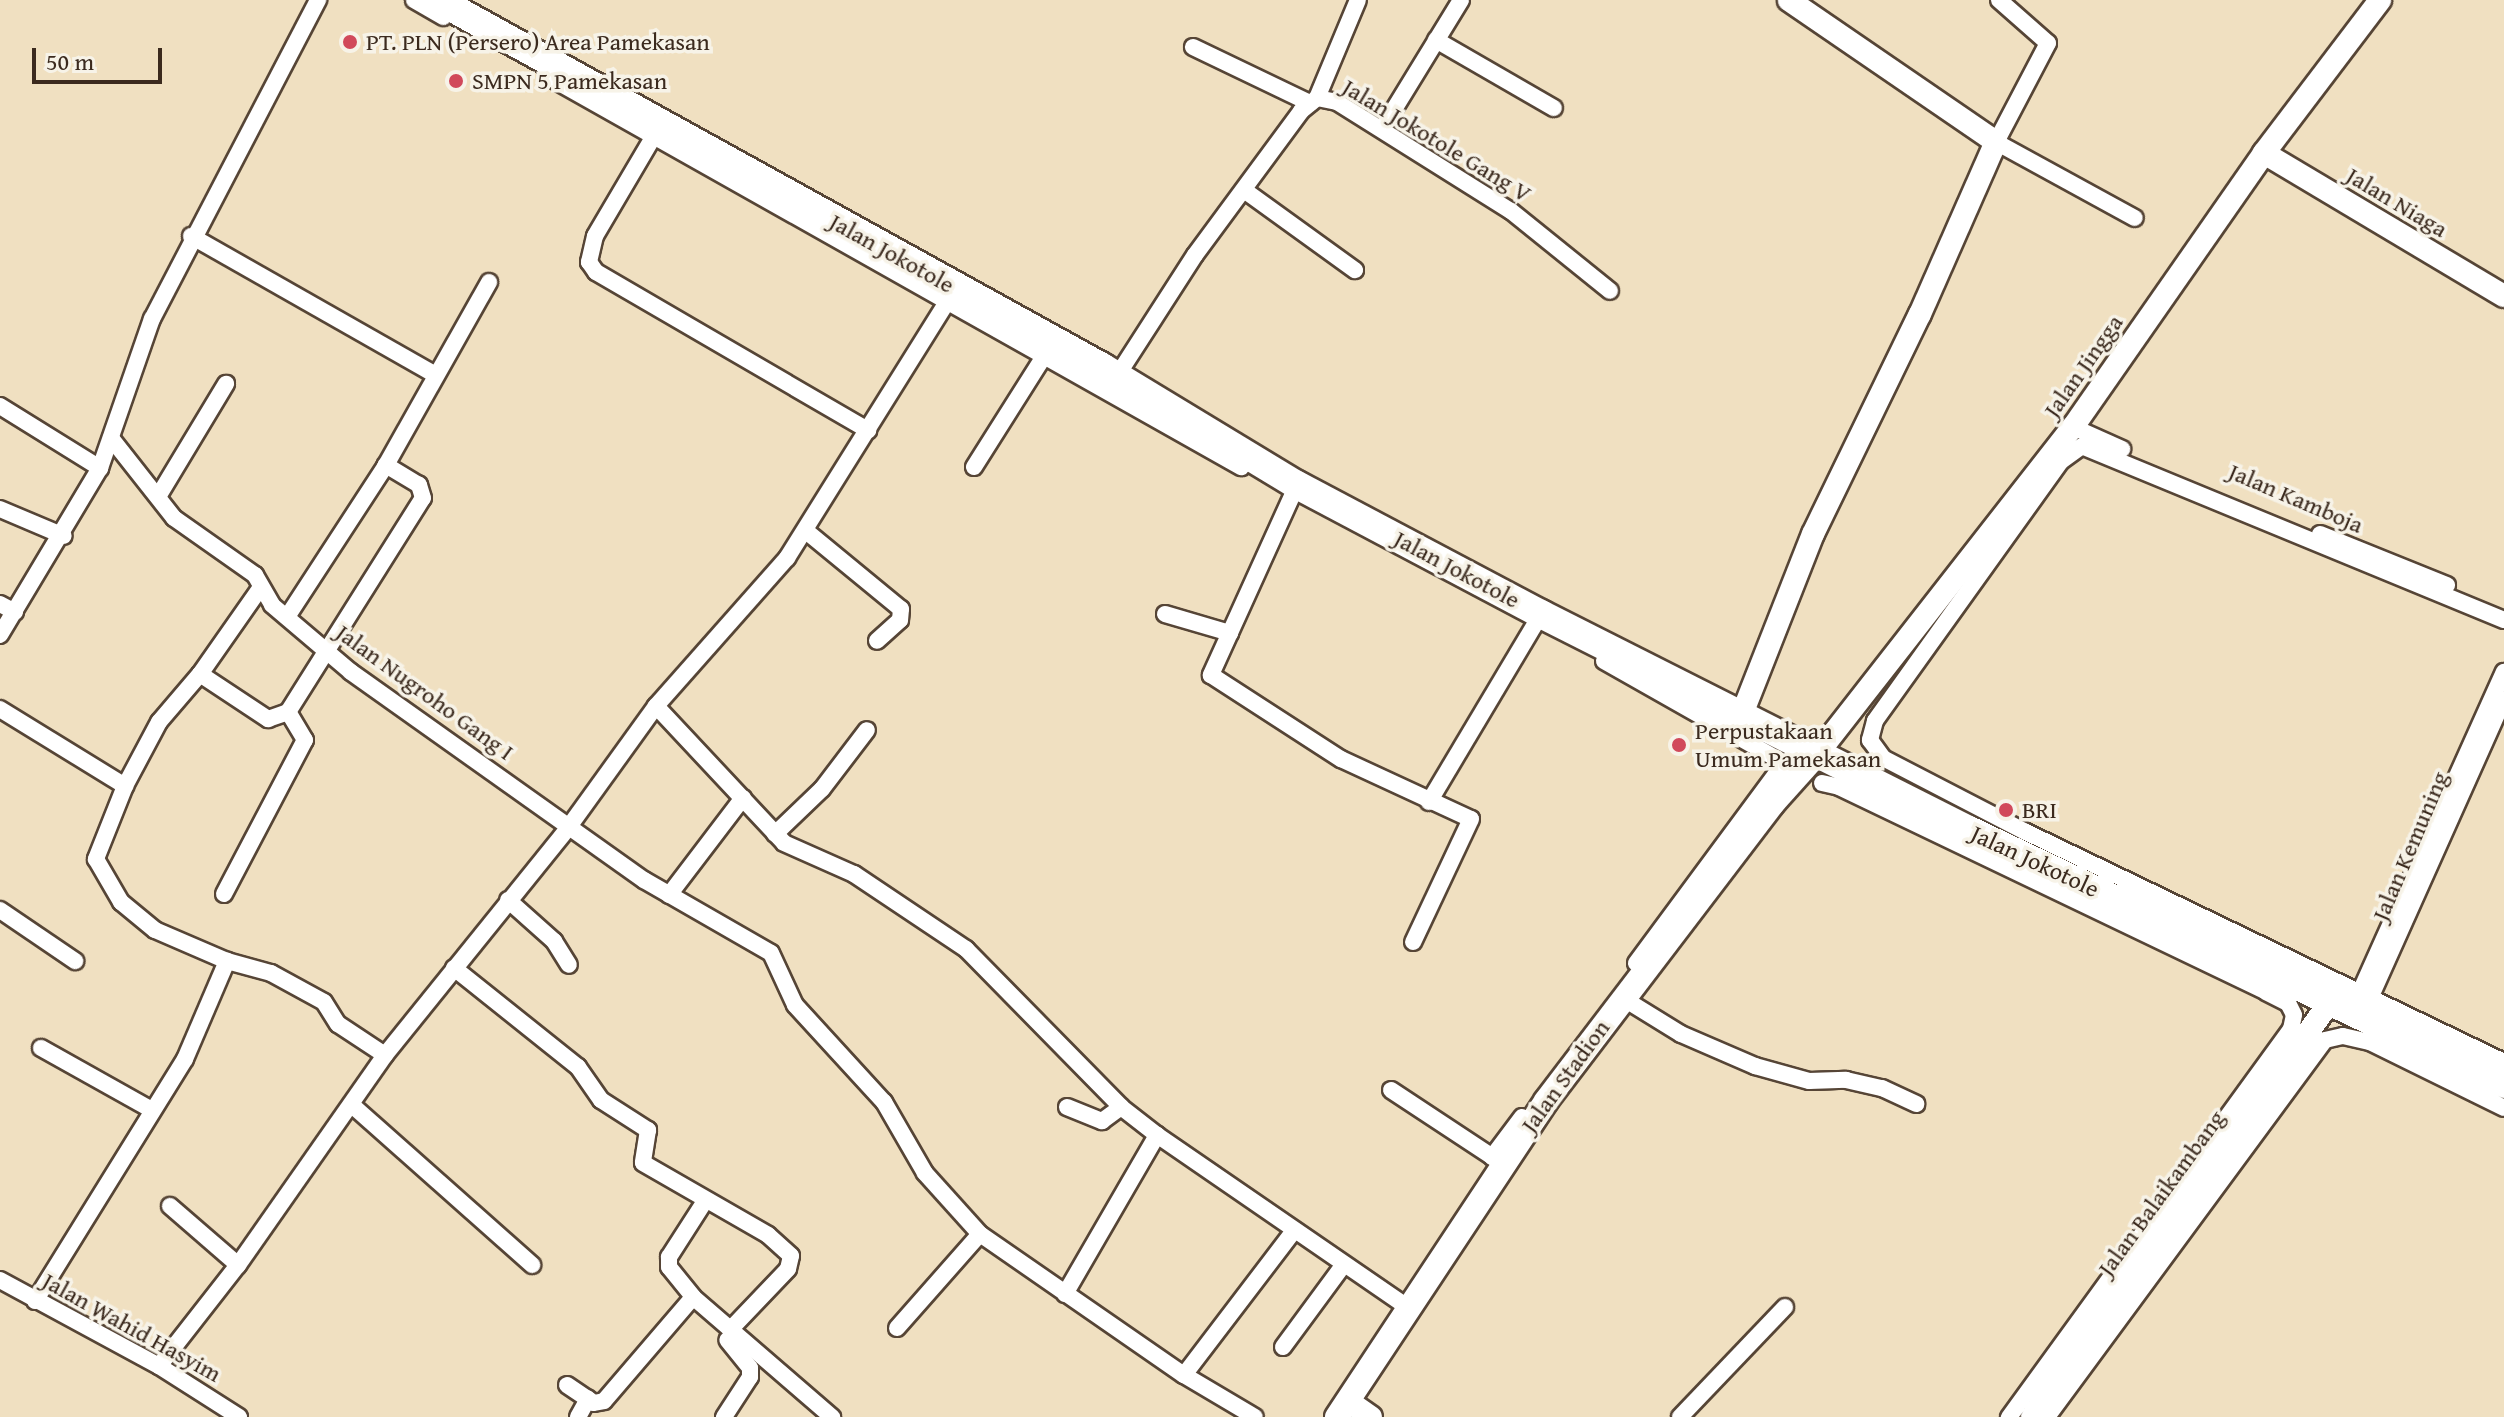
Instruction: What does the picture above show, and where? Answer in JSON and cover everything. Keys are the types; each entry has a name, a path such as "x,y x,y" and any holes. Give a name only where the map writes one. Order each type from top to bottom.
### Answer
{"highway":[{"name":"Jalan Jokotole","path":"438,0 657,131 1050,348 1123,379 1295,490 1537,619 1742,714 1969,830 2332,999 2365,1001 2504,1084"}],"main road":[{"name":"Jalan Stadion","path":"1343,1409 1410,1309 1498,1161 1553,1093 1621,997 1810,749"}],"street":[{"path":"0,635 7,608 64,536 100,468 152,319 191,236 318,0"},
{"path":"414,0 657,131 589,249 596,272 868,430"},
{"path":"1193,47 1323,100 1358,0"},
{"path":"1382,129 1461,0"},
{"path":"1789,0 1996,142 2135,218"},
{"path":"1742,714 1813,534 1920,314 1996,142 2048,43 1999,0"},
{"name":"Jalan Jingga","path":"1810,749 2073,427 2264,153 2380,0"},
{"path":"1436,40 1554,108"},
{"name":"Jalan Jokotole Gang V","path":"1123,379 1251,195 1323,100 1382,129 1552,240 1610,291"},
{"name":"Jalan Niaga","path":"2264,153 2504,296"},
{"path":"1251,195 1355,270"},
{"path":"191,236 434,374"},
{"path":"287,617 386,465 434,374 489,282"},
{"path":"159,1366 238,1265 385,1055 568,828 656,706 763,587 806,531 951,294"},
{"path":"974,467 1050,348 1295,490 1217,657 1213,681 1341,759 1429,802 1467,815 1473,823 1413,942"},
{"path":"159,495 226,384"},
{"path":"0,406 100,468"},
{"name":"Jalan Kamboja","path":"2073,427 2504,608"},
{"name":"Jalan Nugroho Gang I","path":"111,438 159,495 174,518 241,564 287,617 326,650 568,828 669,895 771,953 795,1005 884,1102 925,1173 980,1234 1184,1375 1255,1417"},
{"path":"2504,620 2082,446 2061,461 1875,721 1870,740 1883,758 2026,832 2365,1001 2504,1062"},
{"path":"200,674 268,719 288,712 423,498 419,485 386,465"},
{"path":"0,509 64,536"},
{"path":"806,531 901,609 900,620 877,641"},
{"path":"261,587 200,674 159,722 125,786 96,859 129,911 155,930 227,961 271,973 324,1002 338,1024 385,1055"},
{"path":"1165,614 1230,633"},
{"path":"1391,1090 1498,1161 1784,763 1537,619 1429,802"},
{"path":"2365,1001 2504,672"},
{"name":"Jalan Kemuning","path":"2365,1001 2504,699"},
{"path":"656,706 775,834 810,858 854,874 966,949 1121,1107 1342,1267 1410,1309"},
{"path":"0,709 125,786"},
{"path":"224,894 305,740 288,712"},
{"path":"775,834 822,789 867,730"},
{"path":"1822,783 1839,787 2266,992 2288,1003 2294,1015 2291,1029 2009,1417"},
{"path":"669,895 743,798"},
{"path":"508,900 554,941 569,965"},
{"path":"0,910 75,961"},
{"path":"35,1301 185,1059 227,961"},
{"path":"454,968 578,1067 601,1100 648,1130 643,1163 768,1235 791,1256 788,1269 730,1330"},
{"path":"1621,997 1681,1034 1755,1066 1809,1081 1870,1085 1917,1104"},
{"name":"Jalan Balaikambang","path":"2032,1417 2332,999"},
{"path":"2047,1417 2325,1040 2343,1036 2370,1042 2504,1108"},
{"path":"41,1048 152,1110"},
{"path":"352,1105 532,1265"},
{"path":"1067,1107 1102,1121 1121,1107"},
{"path":"1065,1294 1157,1135"},
{"path":"705,1201 668,1263 694,1306 750,1368 747,1387 724,1417"},
{"path":"170,1206 238,1265"},
{"path":"1184,1375 1293,1232"},
{"path":"897,1328 980,1234"},
{"path":"1283,1347 1342,1267"},
{"name":"Jalan Wahid Hasyim","path":"0,1280 159,1366 239,1417"},
{"path":"694,1306 730,1330 832,1417"},
{"path":"567,1385 588,1399 604,1401 694,1306"},
{"path":"1680,1417 1785,1307"},
{"path":"578,1417 588,1399"},
{"path":"1343,1409 1371,1417"}],"place":[{"name":"PT. PLN (Persero) Area Pamekasan","path":"350,42"},
{"name":"SMPN 5 Pamekasan","path":"456,81"},
{"name":"Perpustakaan Umum Pamekasan","path":"1679,745"},
{"name":"BRI","path":"2006,810"}]}
